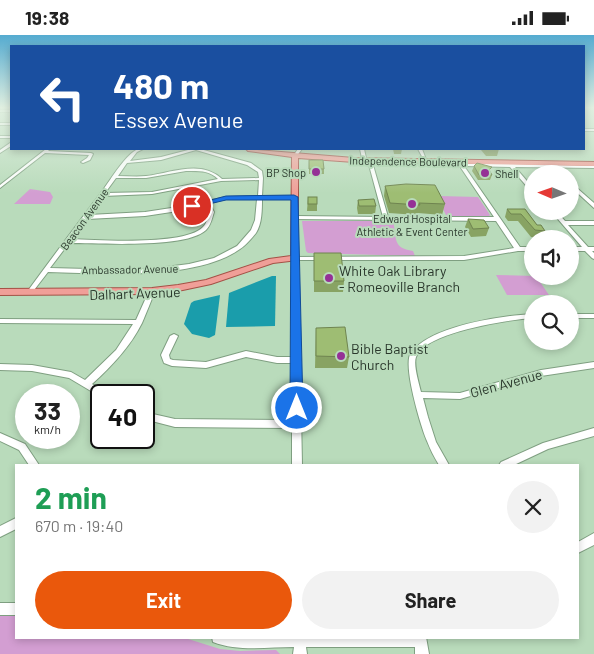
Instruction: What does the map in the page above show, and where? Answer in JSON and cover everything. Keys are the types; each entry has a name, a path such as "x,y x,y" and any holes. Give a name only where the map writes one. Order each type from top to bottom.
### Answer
{"main road":[{"name":"Independence Boulevard","path":"255,150 295,156 367,161 426,161 460,164 539,163 594,166"},
{"path":"295,156 295,258"},
{"name":"Dalhart Avenue","path":"0,292 36,294 151,293 204,289 295,258"}],"street":[{"name":"Beacon Avenue","path":"29,293 126,161 138,150"},
{"path":"126,161 152,160 193,150"},
{"path":"101,195 152,193 221,180 261,179 260,171 249,164 200,150"},
{"path":"295,156 299,150"},
{"path":"362,150 371,165 386,218"},
{"path":"420,150 426,161"},
{"path":"0,187 46,151 91,154 89,159 83,162"},
{"path":"460,164 518,249"},
{"path":"510,164 524,165"},
{"path":"510,164 524,180"},
{"path":"579,166 594,166"},
{"path":"115,177 146,177 195,169 214,174 221,180"},
{"name":"Ambassador Avenue","path":"46,270 162,270 186,267 209,261 230,252 250,237 256,225 261,179"},
{"path":"579,191 594,206"},
{"path":"86,217 145,214 226,198 294,197"},
{"path":"587,199 594,200"},
{"path":"68,241 161,241 186,238 201,231 207,225 211,212 206,202"},
{"path":"295,218 497,219"},
{"path":"560,220 594,257"},
{"path":"563,223 594,223"},
{"name":"Dalhart Avenue","path":"295,258 464,258 524,249"},
{"path":"579,249 594,249"},
{"path":"295,258 297,464"},
{"path":"86,384 119,355 128,343 151,293"},
{"path":"579,316 594,316"},
{"path":"443,464 425,430 412,367 412,357 420,348 468,326 491,320 524,317"},
{"path":"0,321 139,322"},
{"path":"174,336 166,355 167,361 172,363 206,365 246,355 277,360 297,360"},
{"name":"Glen Avenue","path":"417,395 460,396 541,373 594,365"},
{"path":"0,367 50,370 71,375 90,386"},
{"path":"155,418 183,423 297,424"},
{"path":"506,464 546,446 594,432"},
{"path":"0,437 22,447 33,464"},
{"path":"0,532 15,524"},
{"path":"579,547 594,539"},
{"path":"0,609 15,609"},
{"path":"230,639 241,641 300,639 421,644"},
{"path":"300,639 300,654"}],"shaded area":[{"path":"30,189 50,192 53,197 50,204 14,204"},
{"path":"437,197 478,197 490,215 488,217 450,217 446,215"},
{"path":"302,221 393,221 398,245 406,250 413,251 415,256 308,253 306,251"},
{"path":"496,275 524,276 524,285 542,285 549,295 524,295 507,295"},
{"path":"0,615 15,615 15,639 188,639 220,649 240,651 276,650 280,654 0,654"}],"water":[{"path":"276,276 275,326 226,327 229,293"},
{"path":"220,295 215,335 209,338 192,334 184,324 191,303"}],"building":[{"path":"309,160 323,160 324,169 309,169"},
{"path":"477,163 492,167 489,170 492,175 479,175 474,166"},
{"path":"406,184 435,185 445,204 390,203 385,186"},
{"path":"308,197 317,197 317,204 308,204"},
{"path":"374,199 376,206 359,206 358,200"},
{"path":"507,209 524,209 524,217 521,214 511,214"},
{"path":"468,219 484,220 489,228 473,229"},
{"path":"526,220 533,220 544,230 535,230"},
{"path":"314,253 341,253 344,281 314,281"},
{"path":"345,327 349,357 316,356 316,328"}],"place":[{"name":"BP Shop","path":"316,172"},
{"name":"Shell","path":"485,173"},
{"name":"Edward Hospital Athletic & Event Center","path":"412,204"},
{"name":"White Oak Library - Romeoville Branch","path":"329,278"},
{"name":"Bible Baptist Church","path":"341,356"}],"route":[{"path":"192,206 226,198 294,197 297,408"}]}
